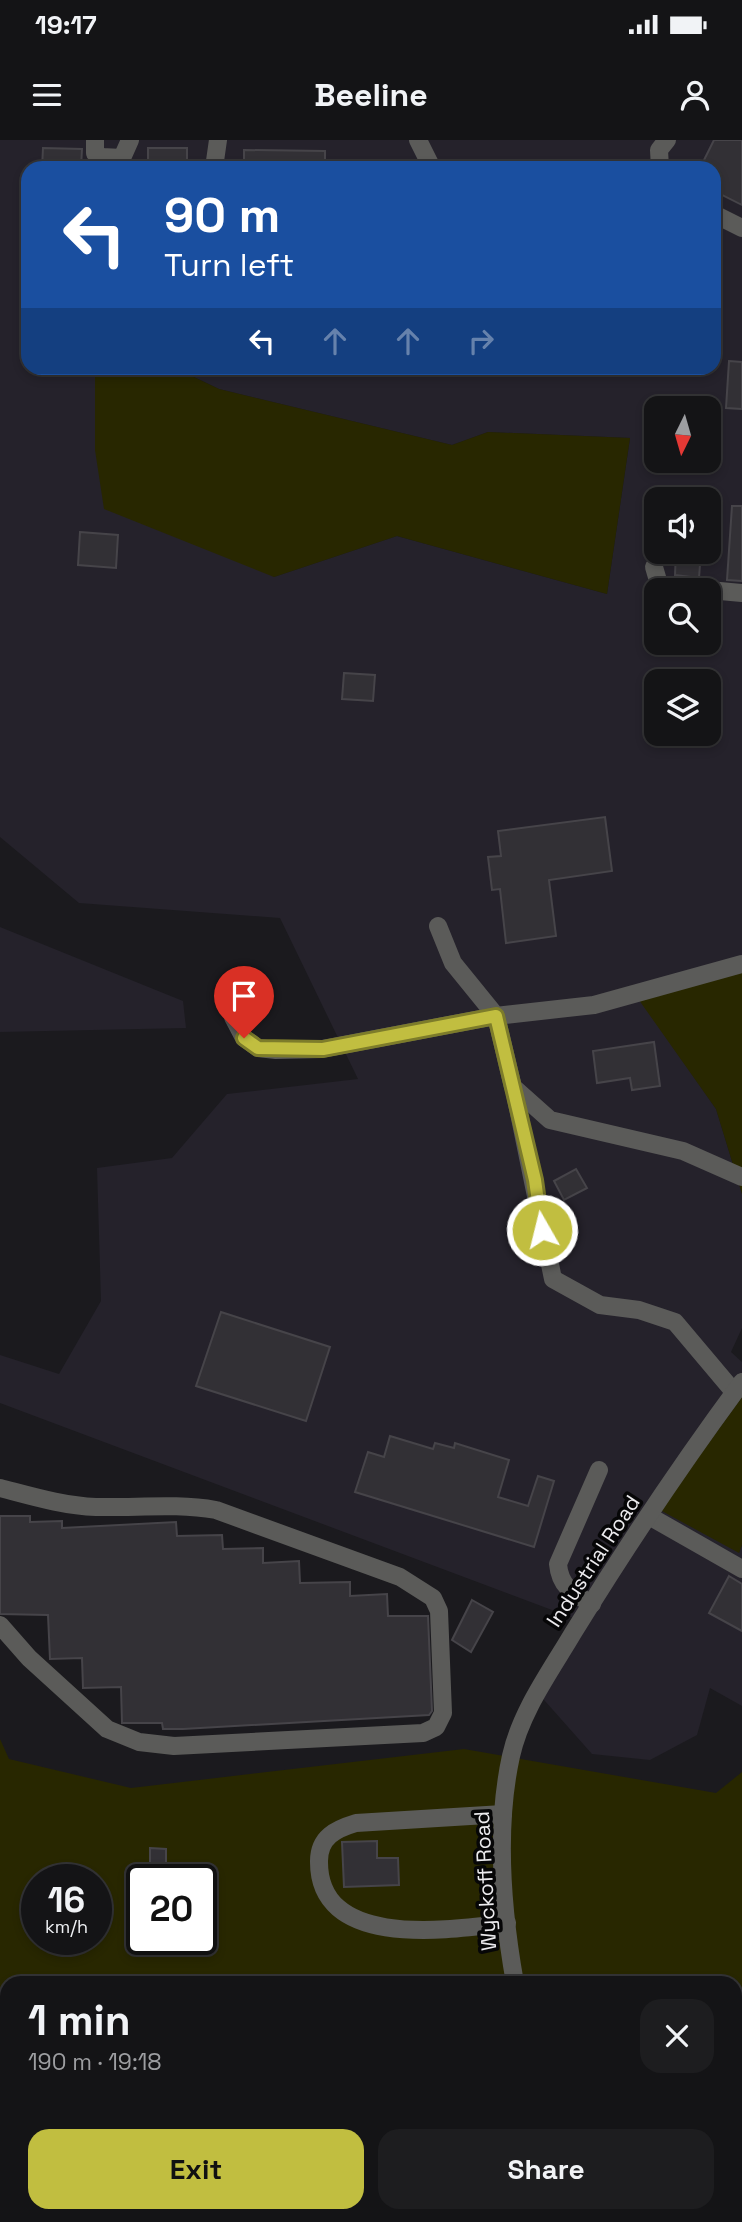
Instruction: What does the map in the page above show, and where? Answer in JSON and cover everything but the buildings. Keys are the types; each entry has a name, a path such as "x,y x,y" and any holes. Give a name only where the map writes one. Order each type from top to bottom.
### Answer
{"street":[{"path":"95,140 95,153 109,161"},
{"path":"116,161 122,158 130,140"},
{"path":"215,161 218,140"},
{"path":"418,140 428,161"},
{"path":"660,161 659,150 667,140"},
{"path":"721,218 742,228"},
{"path":"654,567 657,578"},
{"path":"721,591 742,593"},
{"path":"438,926 453,963 496,1016 514,1088 553,1279 600,1305 639,1310 675,1322 738,1387"},
{"path":"233,1017 244,1038 258,1048 323,1049 496,1016 594,1005 742,964"},
{"path":"514,1088 550,1120 683,1152 742,1177"},
{"name":"Industrial Road","path":"508,1777 519,1730 592,1604 738,1387"},
{"path":"592,1604 569,1590 559,1578 558,1564 599,1470"},
{"path":"0,1488 48,1500 93,1507 185,1505 216,1510 400,1577 433,1598 441,1623 443,1713 436,1727 422,1733 174,1746 139,1742 107,1729 29,1658 0,1625"},
{"path":"649,1516 742,1569"},
{"name":"Wyckoff Road","path":"508,1777 503,1814 507,1923 514,1976"},
{"path":"503,1814 356,1823 337,1829 324,1840 319,1859 321,1881 331,1901 349,1917 371,1925 402,1928 507,1923"}],"shaded area":[{"path":"0,140 742,140 742,965 635,993 716,1109 742,1194 742,1328 731,1352 742,1362 739,1553 742,1545 742,1706 710,1688 697,1735 650,1760 592,1754 537,1692 584,1622 0,1403 0,1355 59,1374 101,1301 97,1168 172,1158 227,1094 358,1079 280,918 79,903 0,837","holes":["21,161 721,161 721,375 190,375 219,389 452,445 488,432 630,438 607,594 397,536 274,577 95,450 95,375 21,375"]},
{"path":"95,375 190,375 219,389 452,445 488,432 630,438 607,594 397,536 274,577 104,509 95,450"},
{"path":"0,927 183,1001 186,1028 0,1032"},
{"path":"742,965 742,1194 716,1109 634,993"},
{"path":"742,1397 742,1545 739,1553 660,1510"},
{"path":"0,1739 9,1759 131,1788 464,1749 716,1793 742,1772 742,1976 0,1976"}],"route":[{"path":"244,1038 258,1048 323,1049 496,1016 535,1180 542,1230"}]}
